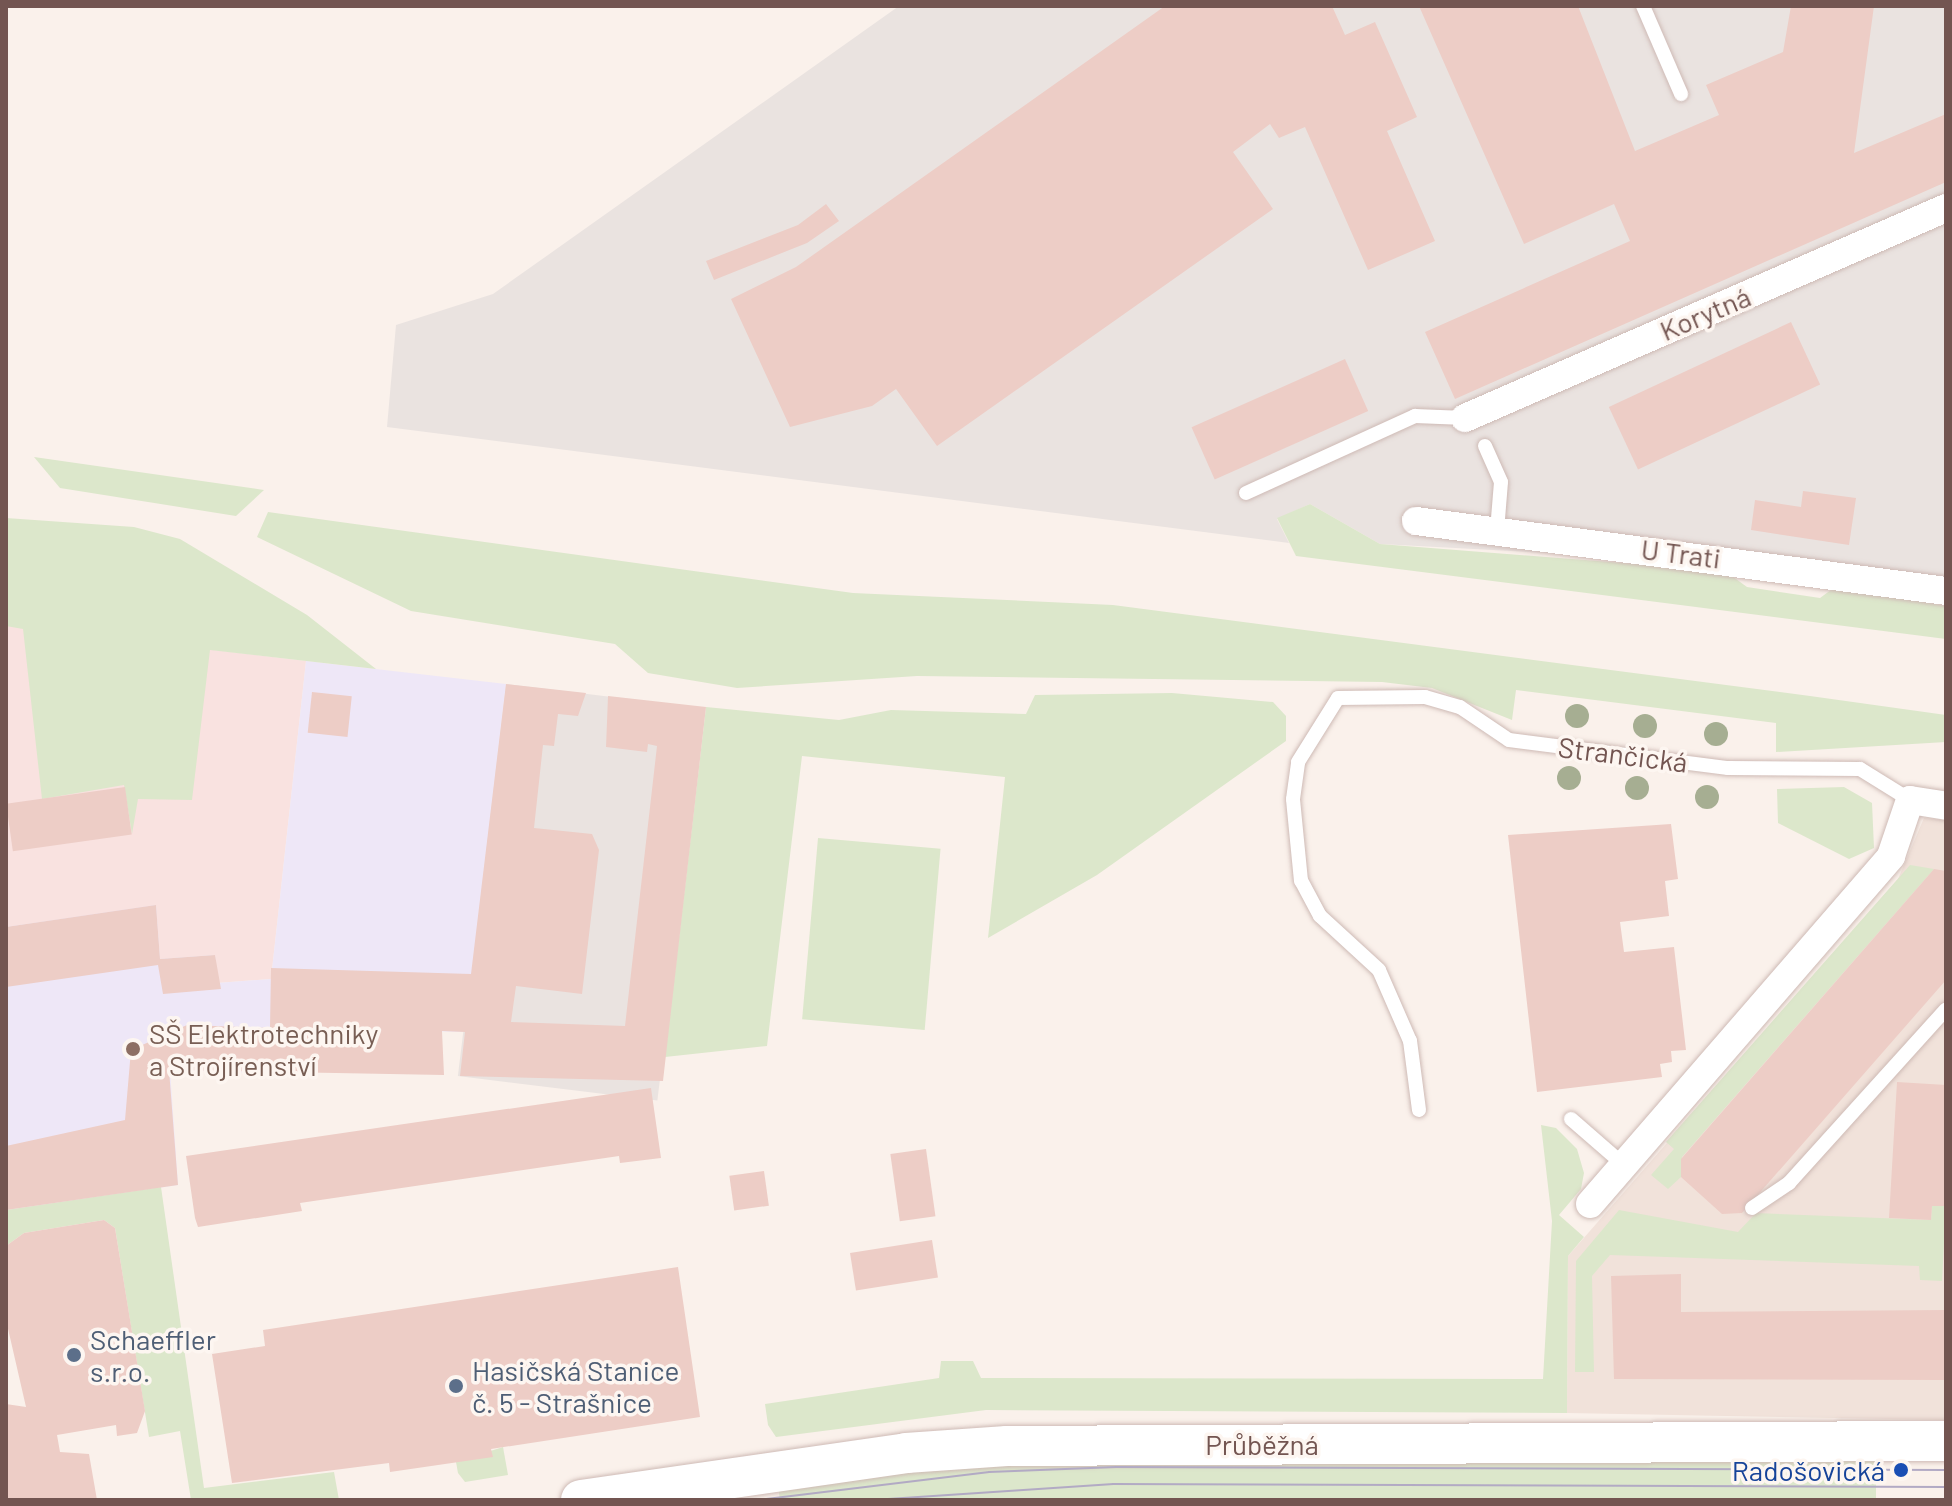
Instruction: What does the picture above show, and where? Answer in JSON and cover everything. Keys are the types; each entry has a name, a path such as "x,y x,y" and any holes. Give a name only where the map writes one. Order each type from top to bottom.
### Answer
{"main road":[{"name":"Průběžná","path":"581,1500 906,1453 1007,1446 1946,1441"}],"street":[{"name":"Korytná","path":"1465,418 1946,208"},
{"name":"U Trati","path":"1416,521 1946,591"},
{"name":"Strančická","path":"1910,800 1946,806"},
{"path":"1590,1204 1891,856 1910,800"}],"lane":[{"path":"1643,6 1681,94"},
{"path":"1246,493 1415,416 1465,418"},
{"path":"1485,446 1501,482 1497,531"},
{"name":"Strančická","path":"1419,1110 1410,1041 1379,970 1320,916 1301,881 1293,799 1298,762 1338,698 1425,697 1460,707 1509,740 1728,768 1860,769 1910,800"},
{"path":"1752,1208 1789,1183 1946,1009"},
{"path":"1571,1119 1624,1165"}],"shaded area":[{"path":"899,6 1946,6 1946,591 1550,538 1548,553 1380,544 1310,504 1277,519 1289,543 387,427 396,325 493,294"},
{"path":"6,625 306,661 271,979 217,983 215,955 160,959 156,906 6,927"},
{"path":"306,661 506,684 465,1032 263,1027 257,1073 170,1070 178,1185 6,1210 6,927 156,905 160,959 215,955 217,983 271,979"},
{"path":"506,684 706,708 657,1101 458,1076"},
{"path":"1924,818 1946,820 1946,1420 1567,1413 1568,1256 1898,879"}],"green space":[{"path":"34,457 264,490 236,516 60,488"},
{"path":"1310,504 1380,544 1725,571 1747,587 1820,598 1835,587 1946,606 1946,639 1296,556 1277,518"},
{"path":"268,512 853,593 1113,605 1810,696 1946,715 1946,742 1776,752 1776,723 1516,690 1512,720 1432,688 1382,682 917,676 737,688 648,673 615,644 411,611 257,537"},
{"path":"6,518 134,527 180,539 307,615 376,669 210,650 192,800 138,799 132,834 124,785 42,799 23,629 6,626"},
{"path":"1172,693 1273,702 1286,716 1286,741 1097,875 988,938 1005,777 802,756 767,1046 665,1057 706,707 839,720 891,710 1026,714 1035,695"},
{"path":"1844,787 1872,803 1874,848 1849,859 1778,823 1777,789"},
{"path":"818,838 941,849 925,1030 802,1019"},
{"path":"1910,865 1934,869 1682,1157 1681,1177 1668,1189 1651,1175 1674,1149 1666,1142"},
{"path":"1541,1125 1556,1128 1577,1149 1584,1173 1581,1189 1559,1215 1584,1237 1568,1256 1567,1413 986,1410 776,1437 768,1425 765,1404 939,1378 941,1361 973,1361 981,1378 1543,1379 1552,1221"},
{"path":"161,1187 204,1488 334,1472 339,1500 191,1500 180,1431 149,1437 115,1228 104,1220 24,1233 6,1246 6,1210"},
{"path":"1932,1206 1946,1206 1942,1281 1920,1280 1919,1266 1610,1255 1592,1276 1594,1372 1575,1372 1576,1261 1619,1210 1738,1232 1756,1213 1931,1220"},
{"path":"503,1447 508,1475 465,1482 458,1473 456,1462"},
{"path":"1876,1450 1876,1500 780,1500 778,1485 964,1463"}],"building":[{"path":"1165,6 1332,6 1345,35 1375,22 1417,117 1387,131 1435,241 1368,270 1305,127 1279,138 1270,124 1233,152 1273,209 937,446 896,389 872,406 790,427 731,299 796,267"},
{"path":"1419,6 1578,6 1635,151 1719,115 1706,85 1783,52 1791,6 1874,6 1854,153 1946,114 1946,182 1455,399 1425,332 1630,241 1614,204 1524,244"},
{"path":"826,204 839,221 807,243 714,280 706,261 798,225"},
{"path":"1791,322 1820,385 1638,469 1609,407"},
{"path":"1345,359 1368,411 1215,479 1192,427"},
{"path":"1803,491 1856,498 1849,545 1751,530 1755,500 1801,507"},
{"path":"506,684 586,693 578,716 558,714 554,746 543,745 534,828 592,834 599,850 582,994 516,986 511,1022 625,1026 657,746 648,744 647,752 606,747 608,696 706,707 663,1081 460,1076 465,1032 442,1031 444,1075 169,1070 178,1185 6,1210 6,1146 125,1120 131,1050 187,1025 270,1028 271,968 471,974"},
{"path":"312,692 352,696 347,737 308,733"},
{"path":"125,787 132,835 13,851 6,804"},
{"path":"1671,824 1678,879 1665,881 1669,916 1620,922 1624,952 1674,947 1686,1050 1671,1051 1672,1062 1660,1064 1662,1077 1537,1092 1508,835"},
{"path":"1934,869 1946,871 1946,980 1742,1213 1722,1214 1681,1177 1681,1159"},
{"path":"156,905 160,959 215,955 221,989 163,994 158,965 6,987 6,927"},
{"path":"1897,1082 1946,1085 1946,1206 1932,1206 1931,1220 1889,1218"},
{"path":"651,1088 661,1158 620,1163 619,1156 300,1203 302,1211 198,1227 195,1218 186,1156"},
{"path":"926,1149 935,1216 900,1221 890,1154"},
{"path":"764,1171 769,1206 734,1211 729,1176"},
{"name":"Schaeffler s.r.o.","path":"104,1220 115,1228 145,1411 137,1433 117,1436 116,1425 57,1435 60,1452 89,1454 97,1500 6,1500 6,1404 26,1407 6,1320 6,1246 24,1233"},
{"path":"932,1240 938,1278 856,1291 850,1253"},
{"name":"Hasičská Stanice č. 5 - Strašnice","path":"678,1267 700,1417 491,1449 493,1457 390,1472 389,1463 232,1483 212,1354 265,1346 263,1330"},
{"path":"1681,1274 1681,1312 1946,1310 1945,1380 1614,1379 1611,1276"}],"tram line":[{"path":"758,1500 989,1472 1116,1467 1946,1470"},
{"path":"873,1500 1113,1484 1946,1487"}],"place":[{"name":"SŠ Elektrotechniky a Strojírenství","path":"133,1049"},
{"name":"Schaeffler s.r.o.","path":"74,1355"},
{"name":"Hasičská Stanice č. 5 - Strašnice","path":"456,1386"},
{"name":"Radošovická","path":"1901,1470"}]}
